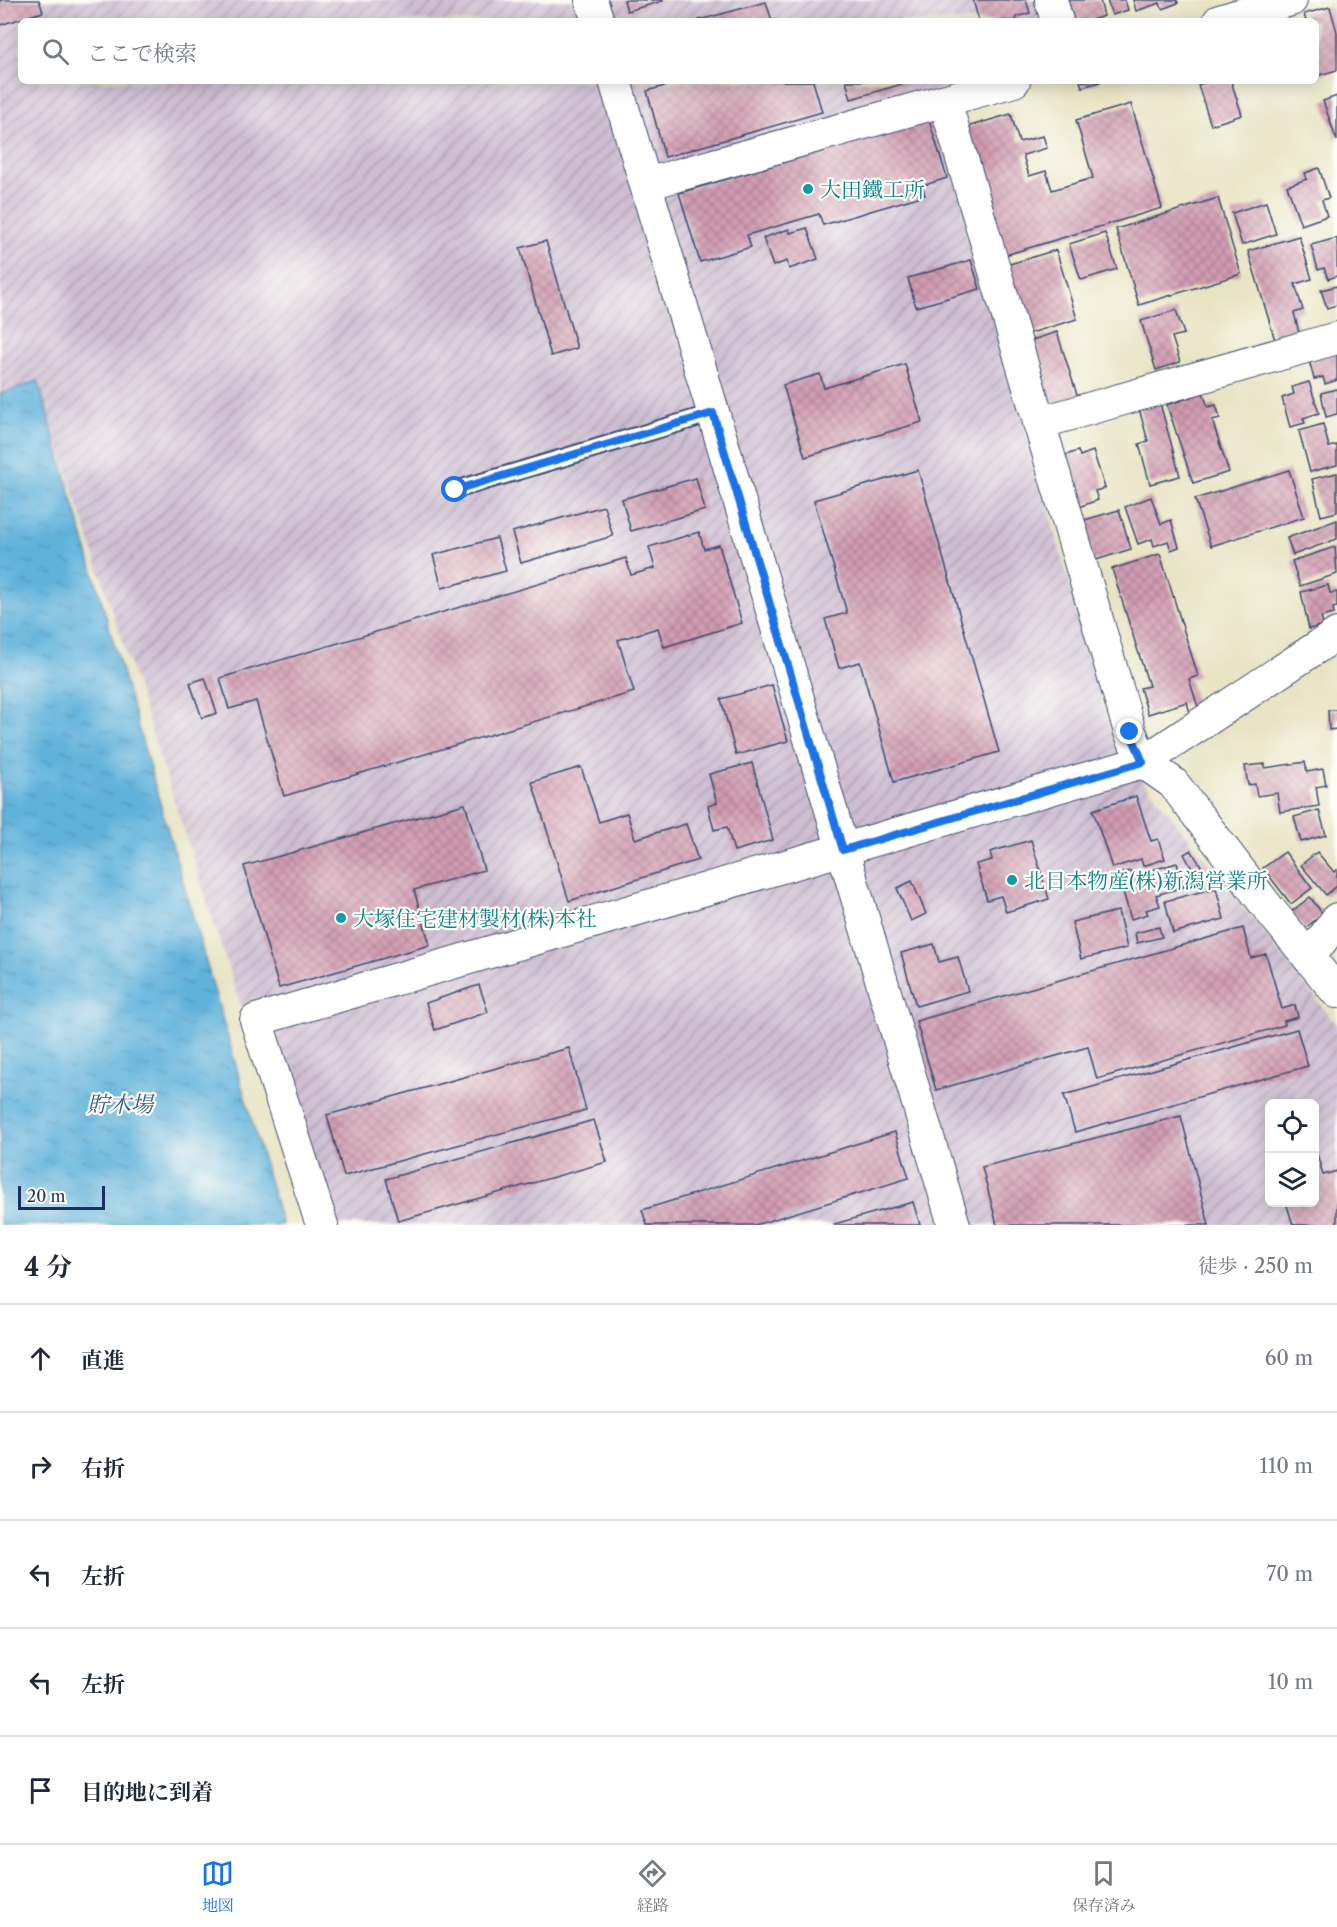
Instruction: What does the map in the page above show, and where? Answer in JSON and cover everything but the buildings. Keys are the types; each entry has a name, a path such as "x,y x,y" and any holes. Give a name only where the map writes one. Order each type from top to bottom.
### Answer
{"street":[{"path":"591,0 597,18"},
{"path":"1051,0 1056,18"},
{"path":"1229,18 1291,0"},
{"path":"616,84 954,1225"},
{"path":"646,184 1004,84"},
{"path":"945,101 1130,732 1143,762 1173,783 1337,992"},
{"path":"1039,423 1337,338"},
{"path":"322,1225 256,1020 1143,762 1337,634"},
{"path":"1309,958 1337,919"}],"lane":[{"path":"455,490 713,413"}],"shaded area":[{"path":"0,0 1044,0 1049,18 18,18 18,84 958,84 932,92 1114,744 1337,1025 1337,1225 312,1225 38,382 0,394"}],"water":[{"name":"貯木場","path":"38,381 282,1225 0,1225 0,394"}],"place":[{"name":"大田鐵工所","path":"808,189"},
{"name":"北日本物産(株)新潟営業所","path":"1012,880"},
{"name":"大塚住宅建材製材(株)本社","path":"341,918"}],"route":[{"path":"455,490 713,413 843,850 1143,762 1130,732"}]}
